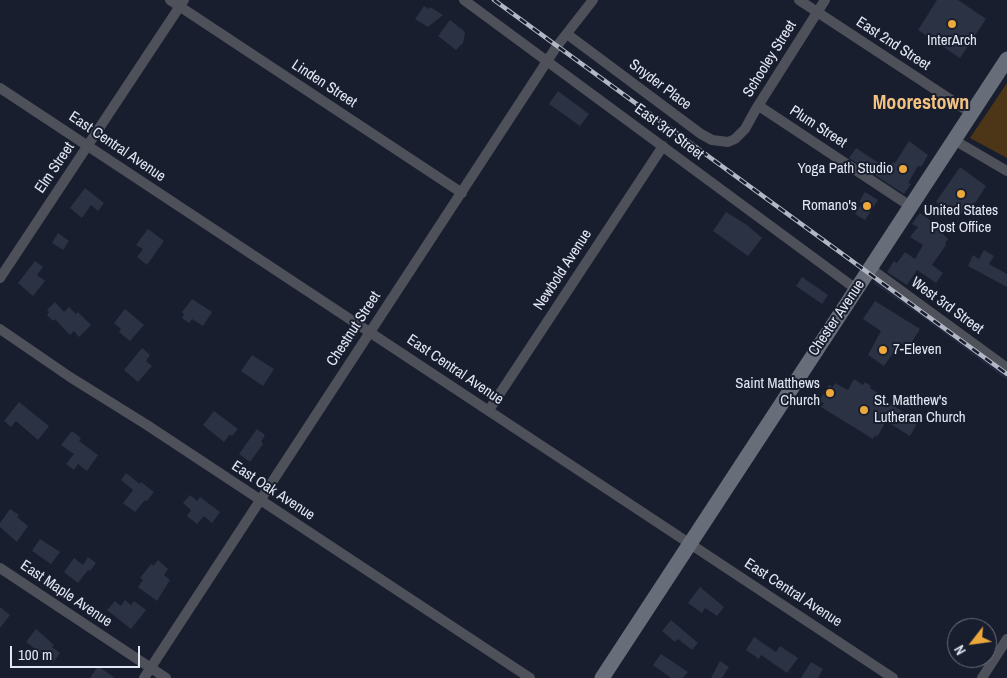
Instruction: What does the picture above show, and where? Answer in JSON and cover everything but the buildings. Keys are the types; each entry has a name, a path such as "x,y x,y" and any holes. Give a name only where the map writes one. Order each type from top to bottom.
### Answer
{"main road":[{"name":"Chester Avenue","path":"602,678 1007,60"}],"street":[{"name":"Linden Street","path":"170,0 181,3 462,193"},
{"name":"East 3rd Street","path":"464,0 856,289"},
{"name":"Chestnut Street","path":"144,678 566,34 593,0"},
{"name":"East 2nd Street","path":"799,0 972,113"},
{"name":"Schooley Street","path":"741,135 825,0"},
{"name":"Elm Street","path":"0,278 181,3"},
{"name":"Snyder Place","path":"566,34 672,114 712,140 728,142 741,135"},
{"name":"East Central Avenue","path":"0,88 893,678"},
{"name":"Plum Street","path":"759,106 910,206"},
{"path":"954,140 1007,170"},
{"name":"Newbold Avenue","path":"489,410 662,146"},
{"name":"West 3rd Street","path":"870,268 1007,368"},
{"name":"East Oak Avenue","path":"0,329 70,377 261,500 530,678"},
{"name":"East Maple Avenue","path":"0,568 166,678"},
{"path":"982,678 1007,639"}],"shaded area":[{"path":"1007,83 1007,158 970,138"},
{"path":"878,277 1007,371 1007,380 873,283"}],"railway":[{"path":"494,0 1007,374"}],"place":[{"name":"InterArch","path":"952,24"},
{"name":"Yoga Path Studio","path":"903,169"},
{"name":"United States Post Office","path":"961,194"},
{"name":"Romano's","path":"867,206"},
{"name":"7-Eleven","path":"883,350"},
{"name":"Saint Matthews Church","path":"830,393"},
{"name":"St. Matthew's Lutheran Church","path":"864,410"}],"district":[{"name":"Moorestown","path":"921,104"}]}
